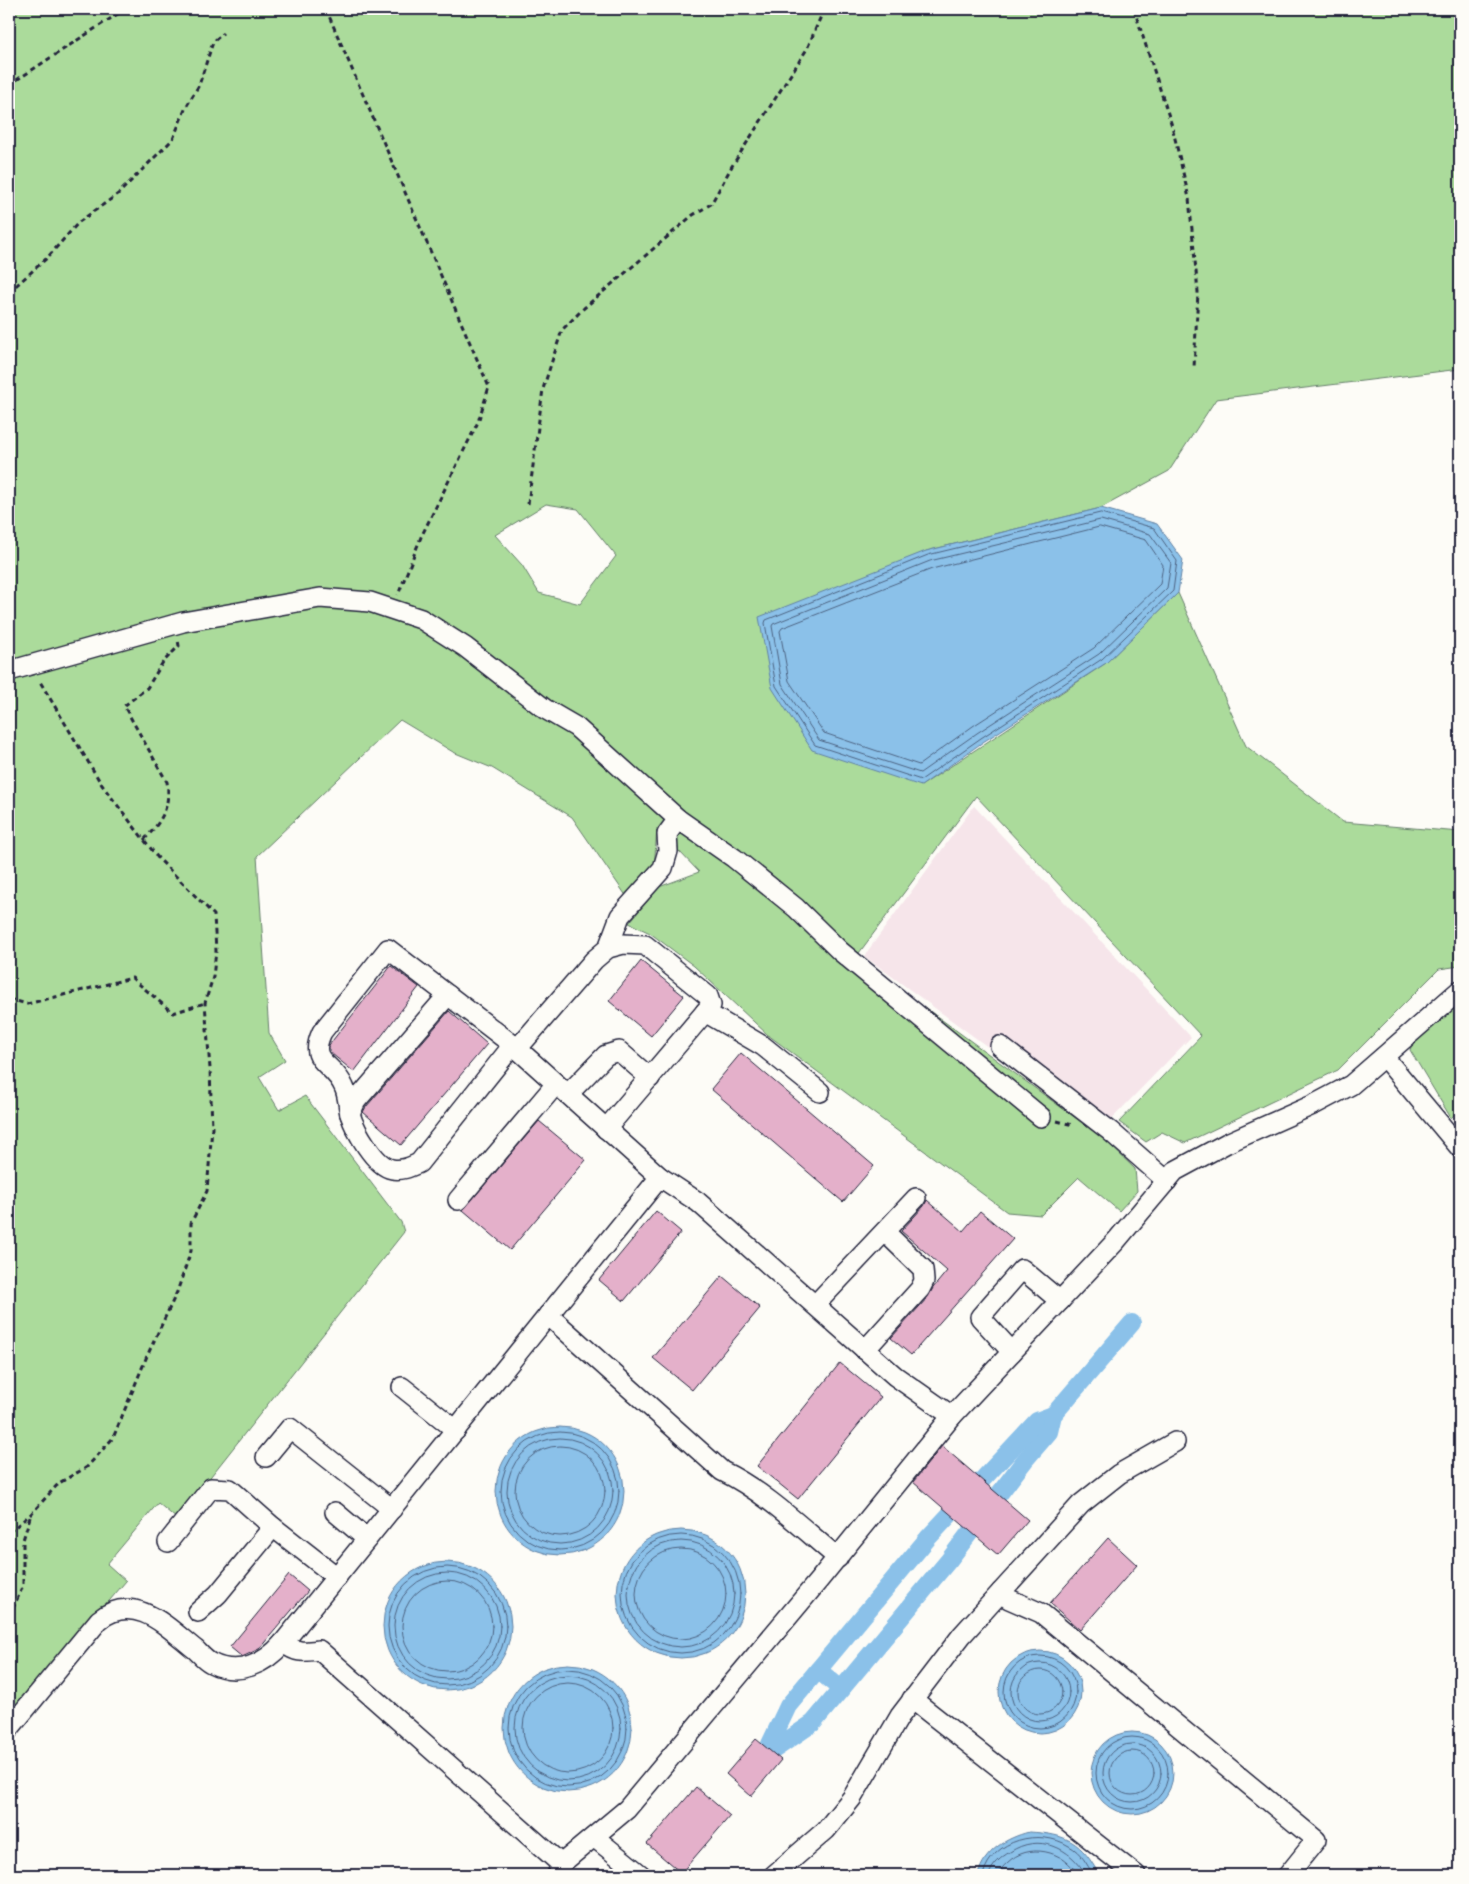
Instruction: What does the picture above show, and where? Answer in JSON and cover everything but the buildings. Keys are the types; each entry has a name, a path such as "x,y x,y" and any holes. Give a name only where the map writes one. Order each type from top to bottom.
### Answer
{"street":[{"path":"9,671 176,624 320,598 370,602 421,619 465,646 545,709 576,728 678,820 734,858 796,908 840,952 1041,1117"},
{"path":"608,948 620,916 663,868 668,851 667,834 678,820"},
{"path":"606,1129 712,1004 708,996 645,946 623,944 608,948 594,960 515,1047 419,1163 404,1169 392,1170 380,1164 354,1125 345,1088 336,1073 320,1059 316,1044 322,1032 388,949 515,1047 606,1129 660,1177 698,1202 895,1376 952,1416"},
{"path":"283,1643 294,1651 319,1650 559,1870 627,1809 838,1558 952,1416 1116,1241 1171,1176 1227,1143 1315,1104 1351,1085 1460,990"},
{"path":"350,1114 356,1101 448,995"},
{"path":"705,1012 763,1046 820,1092"},
{"path":"1000,1046 1171,1176"},
{"path":"458,1200 562,1089 606,1055 619,1051 650,1078"},
{"path":"1384,1057 1460,1148"},
{"path":"9,1729 99,1620 108,1613 120,1610 133,1610 146,1614 160,1621 210,1662 224,1667 238,1668 265,1660 283,1643 660,1177"},
{"path":"815,1305 916,1198"},
{"path":"866,1350 924,1281 923,1269 885,1232"},
{"path":"1012,1352 980,1316 1022,1270 1060,1301"},
{"path":"548,1315 722,1471 739,1479 788,1516 838,1558"},
{"path":"402,1387 456,1430"},
{"path":"266,1457 290,1428 392,1509"},
{"path":"774,1875 826,1830 852,1798 912,1699 962,1635 1080,1504 1119,1474 1175,1442"},
{"path":"168,1542 211,1488 230,1488 274,1527 336,1577"},
{"path":"334,1512 367,1539"},
{"path":"198,1612 218,1594 274,1527"},
{"path":"1001,1592 1009,1599 1041,1613 1316,1840 1288,1875"},
{"path":"912,1699 1136,1875"},
{"path":"594,1837 641,1875"}],"path":[{"path":"9,85 125,9"},
{"path":"326,9 489,387 478,422 421,537 392,610"},
{"path":"528,504 543,389 562,330 584,308 686,221 712,204 732,166 807,49 824,9"},
{"path":"1134,9 1172,126 1188,198 1198,292 1194,368"},
{"path":"9,292 47,258 79,222 118,194 173,139 186,107 199,85 213,42 223,33"},
{"path":"144,840 163,816 170,796 167,782 124,706 147,688 163,662 179,646 176,624"},
{"path":"9,1532 31,1514 59,1483 86,1467 114,1438 147,1356 177,1292 191,1252 191,1223 207,1192 212,1128 205,1003 213,977 216,951 214,915 158,858 102,785 29,665"},
{"path":"9,999 27,1004 132,978 173,1013 205,1003"},
{"path":"9,1617 23,1586 23,1540 31,1514"}],"shaded area":[{"path":"974,806 1191,1037 1101,1130 864,956"}],"green space":[{"path":"9,9 1460,9 1460,369 1216,399 1169,471 1101,508 926,551 921,786 1106,663 1178,593 1246,746 1343,822 1460,832 1460,966 1439,969 1338,1070 1185,1143 1162,1132 1146,1142 1119,1122 1201,1036 976,796 856,957 1103,1138 1135,1169 1137,1191 1119,1211 1079,1177 1041,1215 1007,1212 768,1035 694,966 650,933 629,923 659,887 699,872 657,828 654,869 629,900 572,817 492,768 453,752 400,720 257,856 269,1033 285,1060 259,1077 279,1110 305,1096 401,1222 404,1232 177,1519 158,1503 107,1564 126,1581 9,1720","holes":["546,504 578,509 616,556 580,604 539,593 522,565 495,535"]},
{"path":"1460,997 1460,1109 1451,1118 1410,1050 1416,1033"}],"water":[{"path":"1101,508 1157,524 1183,560 1178,593 1106,663 983,742 921,786 812,750 772,688 759,617 926,551"},
{"path":"560,1427 573,1428 585,1432 605,1446 619,1466 623,1478 623,1504 619,1516 605,1536 585,1550 573,1554 560,1555 547,1554 535,1550 515,1536 501,1516 497,1504 496,1491 497,1478 501,1466 515,1446 535,1432 547,1428"},
{"path":"681,1530 694,1531 706,1535 726,1549 740,1569 744,1581 744,1607 740,1619 726,1639 706,1653 694,1657 681,1658 668,1657 656,1653 636,1639 622,1619 618,1607 617,1594 618,1581 622,1569 636,1549 656,1535 668,1531"},
{"path":"447,1562 460,1563 472,1567 492,1581 506,1601 510,1613 510,1639 506,1651 492,1671 472,1685 460,1689 447,1690 434,1689 422,1685 402,1671 388,1651 384,1639 383,1626 384,1613 388,1601 402,1581 422,1567 434,1563"},
{"path":"1040,1651 1056,1654 1069,1663 1078,1676 1081,1692 1078,1708 1069,1721 1056,1730 1040,1733 1024,1730 1011,1721 1002,1708 999,1692 1002,1676 1011,1663 1024,1654"},
{"path":"568,1664 581,1665 593,1669 613,1683 627,1703 631,1715 631,1741 627,1753 613,1773 593,1787 581,1791 568,1792 555,1791 543,1787 523,1773 509,1753 505,1741 504,1728 505,1715 509,1703 523,1683 543,1669 555,1665"},
{"path":"1132,1732 1148,1736 1161,1744 1169,1757 1173,1773 1169,1789 1161,1802 1148,1810 1132,1814 1116,1810 1103,1802 1095,1789 1091,1773 1095,1757 1103,1744 1116,1736"},
{"path":"1029,1832 1054,1835 1072,1842 1086,1855 1099,1875 978,1875 985,1859 991,1852 1004,1842"}],"waterway":[{"path":"775,1749 813,1723 949,1560 1025,1460 1049,1432 1053,1415 1132,1323"},
{"path":"770,1744 788,1706 928,1538 1037,1421 1053,1415"},
{"path":"818,1670 841,1689"}]}
